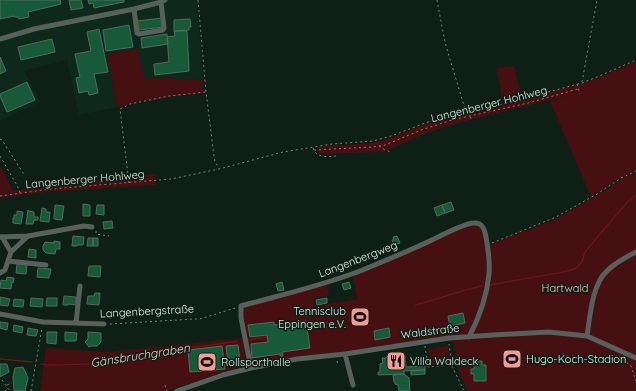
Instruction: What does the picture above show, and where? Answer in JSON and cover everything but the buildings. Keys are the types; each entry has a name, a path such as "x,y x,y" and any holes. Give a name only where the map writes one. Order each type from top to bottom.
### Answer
{"street":[{"path":"0,39 34,29 134,10 163,1 163,30 139,34 137,33 134,10"},
{"name":"Langenbergweg","path":"241,306 333,281 415,248 474,222 483,227 487,245 489,273 484,298 469,337"},
{"path":"1,237 28,236 84,226 92,227"},
{"path":"0,273 5,270 11,252 28,236"},
{"path":"1,237 11,252"},
{"path":"587,336 591,308 598,281 606,271 636,252"},
{"path":"8,261 46,265"},
{"path":"76,323 80,286"},
{"path":"241,306 241,318 251,368"},
{"name":"Langenbergstraße","path":"0,314 43,322 104,324"},
{"name":"Waldstraße","path":"177,391 223,375 297,359 345,354 449,338 493,334 549,332 587,336 636,358"},
{"path":"345,354 353,384"}],"path":[{"path":"198,0 206,92 215,162 219,169"},
{"path":"437,0 446,46 466,112"},
{"path":"582,82 597,0"},
{"name":"Langenberger Hohlweg","path":"0,196 171,179 219,169 283,152 332,144 373,141 398,134 441,117 500,105 597,78 636,60"},
{"path":"577,84 580,94"},
{"name":"Langenberger Hohlweg","path":"314,150 365,148 385,145 421,130 452,120 528,103 578,89"},
{"path":"129,183 120,108 130,104 169,96 206,92"},
{"path":"469,112 471,119"},
{"path":"0,139 25,176"},
{"path":"379,146 392,152"},
{"path":"313,147 316,154 319,156 336,156"},
{"path":"0,156 20,193"},
{"path":"487,245 556,217 597,194 621,178 636,171"},
{"path":"92,227 91,231 96,231 96,234 109,236"},
{"name":"Langenbergstraße","path":"104,324 194,319 241,306"},
{"path":"31,391 43,322"},
{"path":"449,338 452,365 464,391"},
{"path":"424,342 428,367 452,365"},
{"path":"619,356 631,366 636,381"},
{"path":"2,380 10,391"},
{"path":"6,385 12,384"},
{"path":"165,385 167,391"},
{"path":"5,391 8,387"}],"shaded area":[{"path":"0,0 197,0 203,79 174,80 170,77 145,80 107,54 117,107 79,115 67,60 24,71 40,102 0,121"}],"green space":[{"path":"137,49 145,79 170,77 174,80 203,79 203,93 148,100 117,107 107,54"},
{"path":"636,61 636,170 618,179 591,197 550,101 567,96 462,122 426,133 384,152 320,154 316,148 382,141 441,118 502,105 590,81"},
{"path":"514,66 521,97 502,102 496,68"},
{"path":"0,165 13,191 39,186 69,185 116,177 155,174 156,185 47,192 0,198"},
{"name":"Hartwald","path":"636,172 636,391 468,391 456,366 454,342 416,342 254,366 243,366 166,391 40,391 46,348 107,352 243,338 242,316 245,307 327,284 329,295 314,298 315,306 357,299 353,275 462,227 475,225 481,227 489,245 553,220 604,191 621,179"},
{"path":"448,346 450,362 430,365 428,349"}],"waterway":[{"name":"Gänsbruchgraben","path":"490,285 575,269 582,262 585,252 628,201 636,195"},
{"name":"Gänsbruchgraben","path":"416,305 482,286"},
{"name":"Gänsbruchgraben","path":"249,340 266,337"},
{"name":"Gänsbruchgraben","path":"41,364 91,364 183,348 238,341"},
{"name":"Gänsbruchgraben","path":"0,359 32,362"}],"place":[{"name":"Tennisclub Eppingen e.V.","path":"360,317"},
{"name":"Hugo-Koch-Stadion","path":"512,359"},
{"name":"Villa Waldeck","path":"396,361"},
{"name":"Rollsporthalle","path":"207,362"}]}
